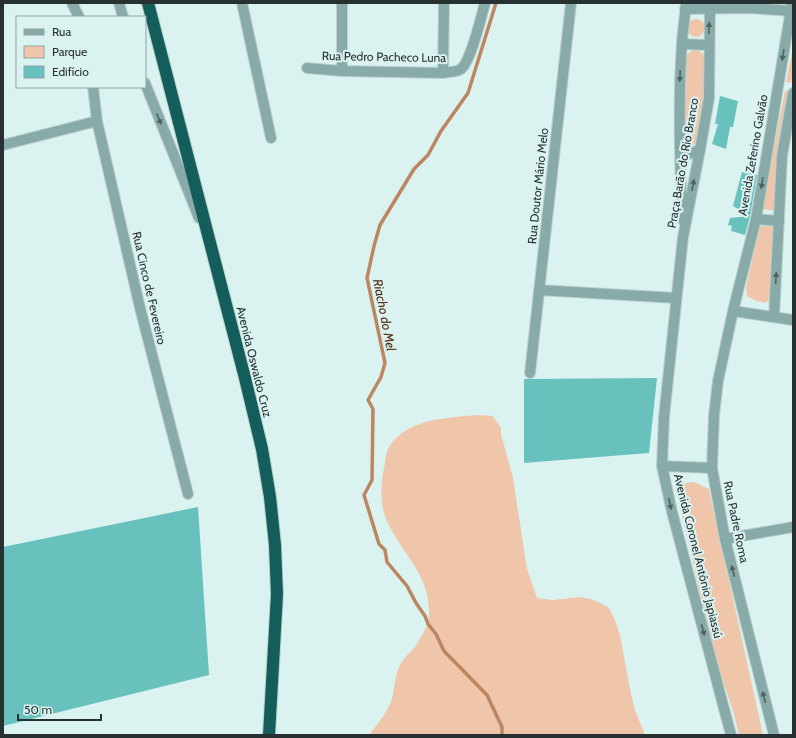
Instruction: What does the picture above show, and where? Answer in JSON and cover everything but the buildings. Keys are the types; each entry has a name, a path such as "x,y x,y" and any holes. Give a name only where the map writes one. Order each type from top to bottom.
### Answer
{"highway":[{"name":"Avenida Oswaldo Cruz","path":"148,3 262,449 270,497 275,545 277,594 270,735"}],"street":[{"path":"72,3 78,16"},
{"path":"120,3 123,16"},
{"path":"242,3 271,138"},
{"path":"342,3 342,71"},
{"path":"443,73 444,3"},
{"name":"Rua Pedro Pacheco Luna","path":"307,68 342,71 443,73 456,71 461,69 469,56 485,3"},
{"name":"Rua Doutor Mário Melo","path":"530,373 570,3"},
{"path":"685,6 750,5 792,8"},
{"name":"Praça Barão do Rio Branco","path":"683,237 680,147 682,44 685,6"},
{"name":"Praça Barão do Rio Branco","path":"683,237 709,98 710,6"},
{"name":"Avenida Zeferino Galvão","path":"733,311 756,219 792,8"},
{"path":"682,44 709,44"},
{"path":"146,85 210,245"},
{"name":"Rua Cinco de Fevereiro","path":"93,88 98,121 140,308 188,494"},
{"path":"774,317 782,156 793,93"},
{"path":"3,145 98,121"},
{"path":"680,147 689,154 700,150"},
{"path":"756,219 778,221"},
{"name":"Avenida Coronel Antônio Japiassú","path":"683,237 664,417 662,466 672,512 731,735"},
{"path":"539,290 676,298"},
{"path":"733,311 793,320"},
{"name":"Rua Padre Roma","path":"733,311 718,381 714,415 712,468 725,539 774,735"},
{"path":"662,466 712,468"},
{"path":"725,539 793,527"}],"green space":[{"path":"696,19 702,22 705,28 702,34 696,37 690,34 687,28 690,22"},
{"path":"793,48 793,72 791,83 786,82"},
{"path":"698,50 703,54 706,60 705,94 698,142 692,146 685,145 683,139 686,76 685,57 691,51"},
{"path":"785,90 788,91 779,137 776,211 762,209"},
{"path":"767,225 772,226 774,231 771,296 766,303 756,301 747,296 746,288 759,227"},
{"path":"478,415 493,416 501,428 501,434 513,478 527,569 537,598 552,600 581,597 594,600 608,607 615,620 620,635 635,710 645,735 369,735 391,702 399,667 423,634 429,615 424,585 413,563 399,543 387,521 383,509 383,473 388,449 395,439 416,425 440,419"},
{"path":"694,482 709,489 763,735 739,735 734,714 716,660 677,495 680,484"}],"waterway":[{"name":"Riacho do Mel","path":"496,3 468,93 441,131 428,155 414,169 380,225 374,246 367,278 385,363 381,377 368,400 373,409 372,480 364,495 379,544 385,550 387,562 407,586 425,616 428,624 436,634 444,651 487,695 502,727 502,735"}]}
